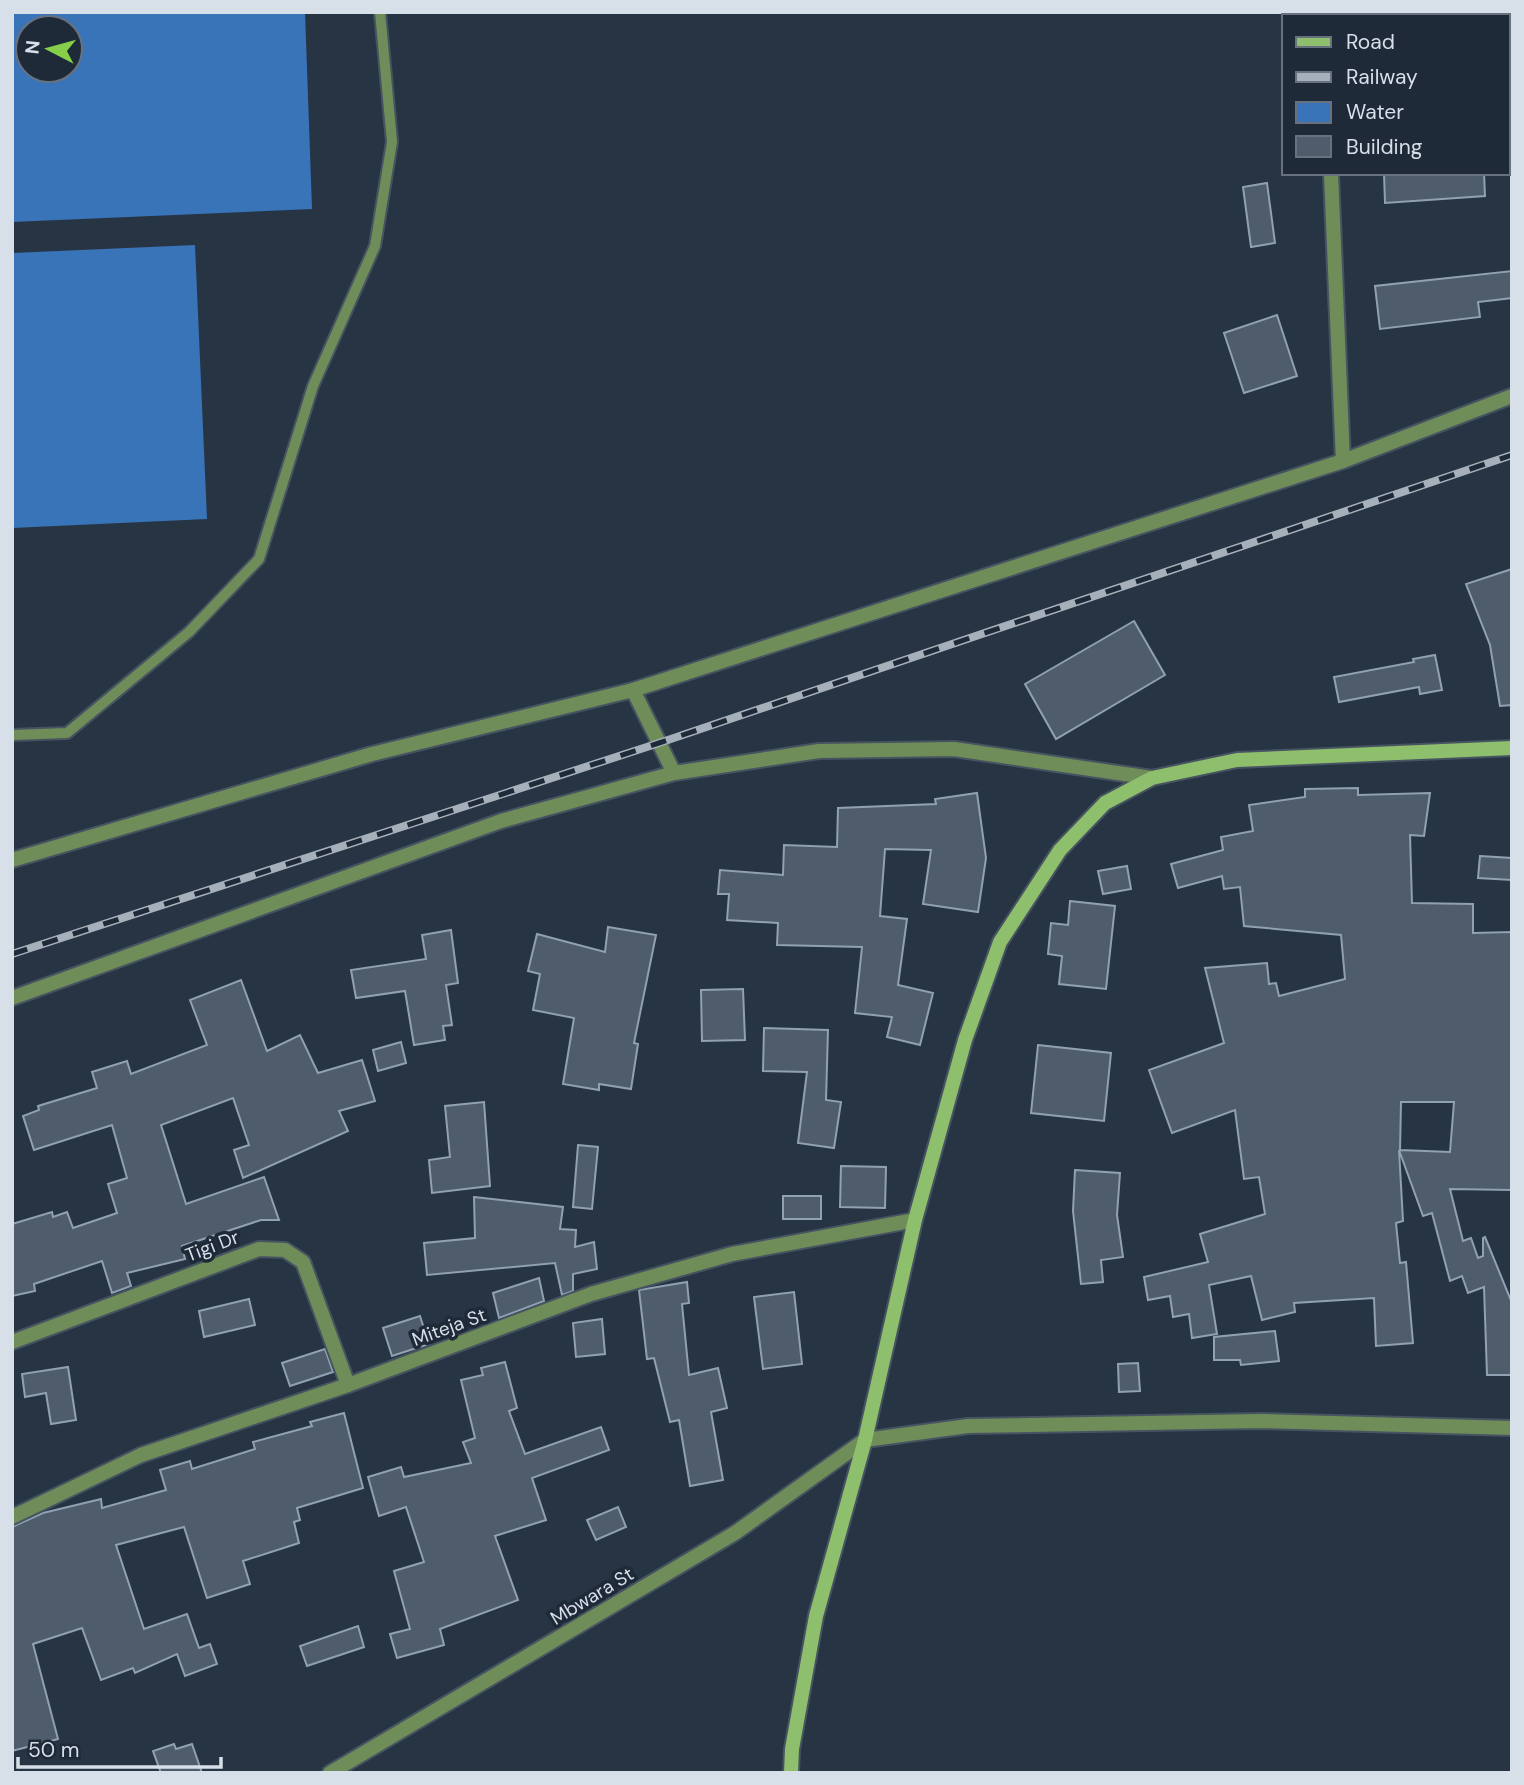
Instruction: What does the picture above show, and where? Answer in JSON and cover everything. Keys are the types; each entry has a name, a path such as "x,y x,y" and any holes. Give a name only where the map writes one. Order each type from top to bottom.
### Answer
{"street":[{"path":"1331,175 1343,461"},
{"path":"12,860 372,754 633,690 1343,461 1512,396"},
{"path":"633,690 674,774"},
{"path":"791,1773 792,1749 816,1616 865,1440 915,1220 965,1040 1000,943 1060,850 1105,803 1152,778 1237,760 1512,748"},
{"path":"12,998 501,821 674,774 819,751 954,749 1152,778"},
{"name":"Miteja St","path":"12,1517 141,1455 348,1385 591,1294 732,1254 915,1220"},
{"name":"Tigi Dr","path":"12,1342 259,1249 285,1250 303,1262 348,1385"},
{"path":"865,1440 968,1426 1247,1421 1512,1428"},
{"name":"Mbwara St","path":"330,1773 736,1533 865,1440"}],"lane":[{"path":"12,735 67,733 189,632 259,559 313,386 375,246 392,142 380,12"}],"water":[{"path":"12,12 305,12 312,209 12,222"},
{"path":"195,245 207,519 12,528 12,253"}],"building":[{"path":"1384,175 1484,175 1485,196 1385,203"},
{"path":"1267,183 1275,243 1251,247 1243,187"},
{"path":"1512,271 1512,298 1478,302 1480,317 1380,329 1375,286"},
{"path":"1277,315 1297,376 1244,393 1224,333"},
{"path":"1512,569 1512,705 1500,706 1490,645 1466,584"},
{"path":"1134,621 1165,675 1056,739 1025,684"},
{"path":"1435,655 1442,690 1420,694 1419,687 1339,702 1334,677 1414,662 1413,659"},
{"path":"1358,788 1358,795 1430,793 1424,836 1410,835 1412,903 1473,904 1473,933 1512,932 1512,1190 1450,1189 1463,1241 1471,1238 1478,1258 1483,1256 1485,1237 1512,1303 1512,1375 1487,1375 1484,1287 1468,1293 1462,1276 1450,1281 1432,1213 1423,1216 1399,1150 1403,1221 1396,1223 1400,1263 1406,1262 1413,1343 1376,1346 1374,1298 1294,1303 1295,1312 1262,1320 1251,1276 1209,1285 1217,1334 1192,1338 1189,1314 1173,1317 1170,1296 1148,1300 1144,1277 1208,1262 1200,1234 1265,1214 1259,1177 1244,1179 1235,1110 1172,1133 1149,1070 1224,1043 1205,968 1267,963 1269,984 1276,983 1279,996 1345,979 1341,935 1244,926 1240,887 1224,889 1222,876 1178,888 1171,864 1223,850 1221,837 1253,831 1249,805 1305,797 1305,789","holes":["1401,1102 1454,1102 1450,1152 1400,1150"]},
{"path":"977,793 986,858 978,912 923,904 931,850 885,849 880,916 907,919 898,985 933,993 920,1045 887,1037 892,1017 855,1013 862,947 777,945 778,923 727,920 729,894 718,894 720,870 783,875 784,845 837,847 838,808 936,804 935,799"},
{"path":"1480,856 1512,858 1512,880 1478,878"},
{"path":"1127,866 1131,889 1103,894 1098,871"},
{"path":"1070,901 1115,906 1106,989 1059,984 1062,956 1048,954 1051,923 1068,925"},
{"path":"608,927 656,935 634,1043 638,1044 631,1089 599,1084 599,1090 563,1084 574,1018 533,1010 540,974 528,971 537,934 605,952"},
{"path":"451,930 458,983 446,985 452,1025 443,1026 445,1040 414,1045 405,991 356,998 351,970 426,959 422,935"},
{"path":"241,980 267,1051 300,1035 318,1073 362,1060 375,1101 339,1111 348,1131 243,1178 234,1150 249,1145 233,1098 161,1125 186,1204 264,1177 279,1220 261,1220 182,1246 185,1259 127,1273 131,1286 112,1293 102,1261 34,1284 35,1291 12,1296 12,1224 52,1212 53,1217 67,1212 73,1228 117,1213 108,1184 127,1178 112,1125 34,1150 23,1116 39,1110 38,1106 97,1088 92,1072 127,1061 131,1074 207,1045 190,1000"},
{"path":"743,989 745,1040 702,1041 701,990"},
{"path":"764,1028 828,1030 826,1100 841,1102 834,1148 798,1143 807,1072 763,1071"},
{"path":"401,1042 406,1063 378,1071 373,1050"},
{"path":"1038,1045 1111,1053 1104,1121 1031,1113"},
{"path":"484,1102 490,1186 432,1193 429,1160 450,1157 445,1106"},
{"path":"578,1145 598,1147 592,1209 573,1207"},
{"path":"841,1166 886,1167 885,1208 840,1207"},
{"path":"1075,1170 1120,1173 1117,1215 1123,1257 1101,1260 1103,1282 1081,1284 1073,1211"},
{"path":"783,1196 821,1196 821,1219 783,1219"},
{"path":"474,1197 563,1207 560,1229 576,1230 575,1247 594,1242 597,1269 573,1274 573,1291 562,1295 555,1263 427,1275 424,1243 475,1238"},
{"path":"539,1278 544,1301 499,1318 493,1293"},
{"path":"687,1282 689,1303 682,1304 689,1375 718,1368 727,1408 711,1412 723,1480 690,1486 679,1420 670,1422 654,1358 647,1359 639,1290"},
{"path":"794,1292 802,1364 763,1369 754,1297"},
{"path":"249,1299 255,1325 204,1337 199,1311"},
{"path":"420,1316 429,1344 392,1356 383,1328"},
{"path":"602,1319 605,1354 576,1357 573,1323"},
{"path":"1275,1331 1279,1361 1241,1365 1240,1360 1214,1360 1214,1337"},
{"path":"325,1349 333,1372 290,1386 282,1363"},
{"path":"505,1362 517,1408 509,1411 525,1454 601,1427 609,1450 532,1478 546,1520 495,1536 518,1600 440,1629 444,1645 397,1658 390,1634 410,1629 394,1571 424,1562 406,1507 379,1516 368,1477 401,1467 404,1477 471,1463 463,1442 475,1438 461,1380 483,1375 481,1368"},
{"path":"1138,1363 1140,1391 1119,1392 1118,1364"},
{"path":"68,1367 76,1420 51,1424 46,1393 25,1397 22,1374"},
{"path":"344,1413 363,1488 297,1508 300,1520 294,1522 299,1543 243,1561 250,1584 207,1598 184,1527 116,1545 144,1629 187,1614 199,1648 210,1644 217,1664 185,1676 177,1654 135,1673 133,1668 101,1680 82,1628 33,1644 58,1739 12,1751 12,1527 43,1513 101,1499 102,1508 166,1490 160,1470 190,1461 192,1469 255,1449 253,1442 312,1426 310,1422"},
{"path":"618,1507 626,1527 596,1540 587,1520"},
{"path":"358,1626 364,1647 307,1666 300,1646"},
{"path":"174,1744 176,1749 192,1744 202,1773 161,1773 153,1751"}],"railway":[{"path":"12,954 659,743 1512,455"}]}
